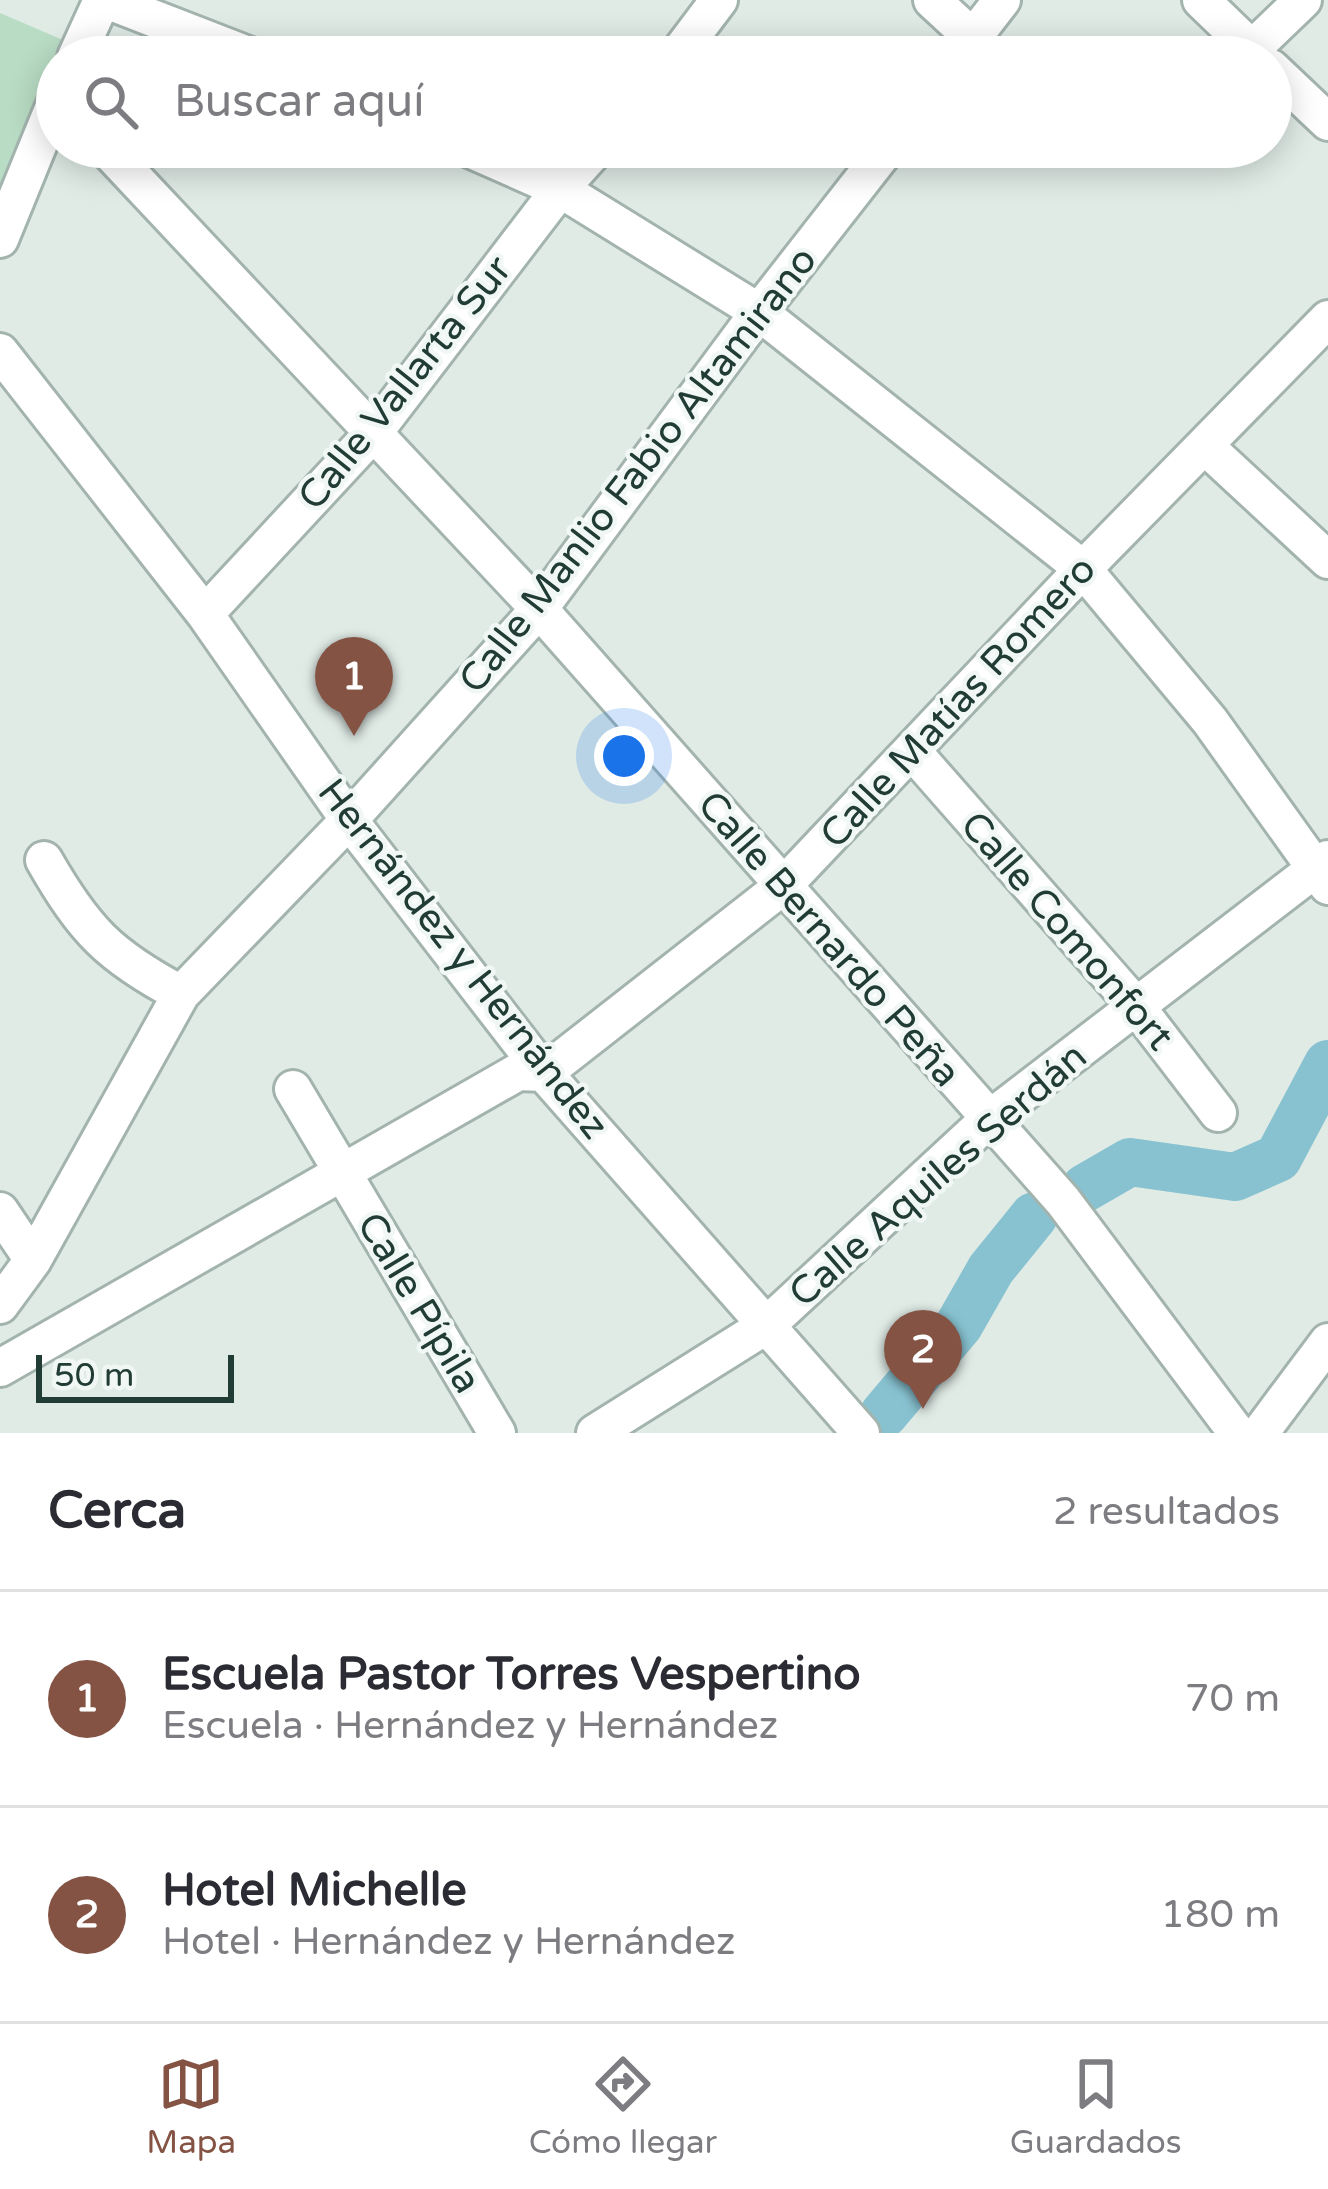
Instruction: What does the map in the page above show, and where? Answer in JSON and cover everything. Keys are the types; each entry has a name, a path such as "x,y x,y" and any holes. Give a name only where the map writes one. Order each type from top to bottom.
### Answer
{"street":[{"path":"86,36 104,0 198,36"},
{"path":"692,36 719,0"},
{"path":"932,0 958,36"},
{"path":"975,36 1002,0"},
{"path":"1201,0 1238,36"},
{"path":"1277,36 1303,0"},
{"path":"1292,88 1328,122"},
{"path":"0,239 36,150"},
{"name":"Calle Bernardo Peña","path":"125,168 539,609 1063,1202 1237,1433"},
{"path":"512,168 560,189 759,312 1083,569 1210,721 1324,872"},
{"name":"Calle Vallarta Sur","path":"205,614 375,431 579,168"},
{"name":"Calle Manlio Fabio Altamirano","path":"0,1305 33,1260 181,994 349,820 539,609 872,168"},
{"name":"Calle Matías Romero","path":"0,1368 518,1072 544,1072 783,886 1328,319"},
{"name":"Hernández y Hernández","path":"0,352 205,614 349,820 544,1072 861,1433"},
{"path":"1206,447 1328,560"},
{"name":"Calle Comonfort","path":"913,752 1136,1006 1218,1113"},
{"path":"44,860 75,915 118,958 181,994"},
{"name":"Calle Aquiles Serdán","path":"595,1433 767,1325 988,1120 1136,1006 1324,872"},
{"name":"Calle Pípila","path":"293,1089 497,1433"},
{"path":"0,1211 33,1260"},
{"path":"1260,1433 1328,1342"}],"green space":[{"path":"0,13 54,36 36,36 36,118 0,196"}],"waterway":[{"path":"1085,1188 1130,1162 1235,1177 1278,1158 1328,1064"},
{"path":"884,1414 959,1325 991,1269 1034,1216"}],"place":[{"name":"Escuela Pastor Torres Vespertino","path":"354,736"},
{"name":"Hotel Michelle","path":"923,1409"}]}
